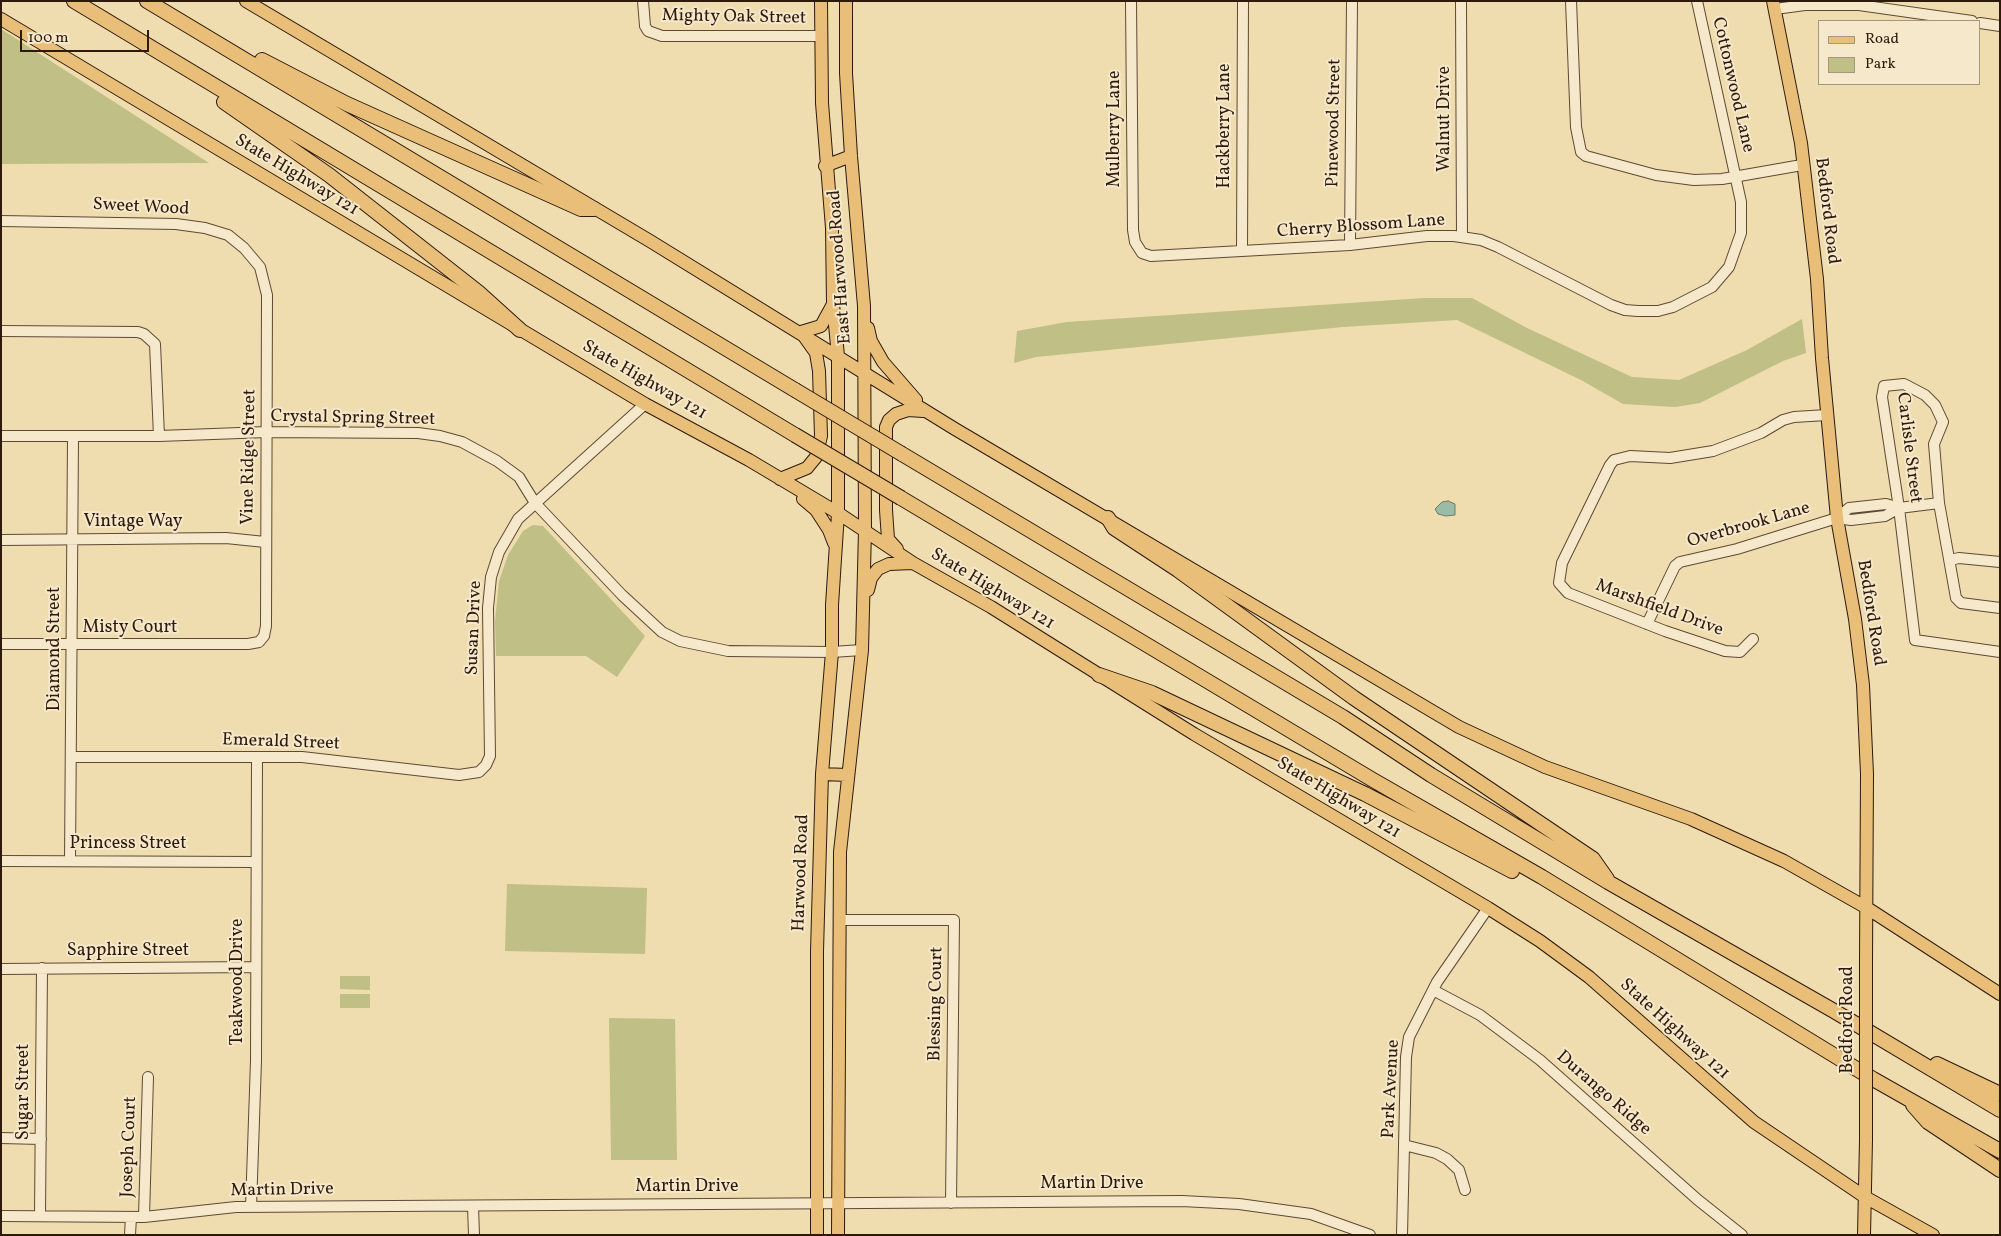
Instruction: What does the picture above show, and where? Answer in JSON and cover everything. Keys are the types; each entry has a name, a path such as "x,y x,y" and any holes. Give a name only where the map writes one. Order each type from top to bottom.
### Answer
{"highway":[{"path":"74,1 1373,780 1542,877 1907,1099 2000,1151"},
{"path":"147,1 1342,717 1431,776 1608,882 2000,1110"},
{"path":"215,41 246,52 346,104 581,209 594,209"},
{"path":"183,68 207,91 329,175 478,292 520,330"},
{"path":"1108,518 1114,528 1178,570 1354,698 1594,859 1608,882"},
{"path":"1098,675 1152,693 1347,785 1446,834 1520,875 1542,877"},
{"path":"1894,1047 1936,1063 2000,1094"},
{"path":"1907,1099 1928,1122 2000,1170"}],"main road":[{"path":"246,1 801,332 926,411 1459,727 1545,767 1735,837 1784,861 1867,908 2000,994"},
{"name":"East Harwood Road","path":"821,1 825,166 832,228 833,304 838,356 838,513"},
{"name":"East Harwood Road","path":"846,1 846,73 864,306 865,530"},
{"name":"Bedford Road","path":"1774,5 1801,142 1802,164 1817,279 1837,518 1855,620 1864,702 1867,774 1864,1235"},
{"name":"State Highway 121","path":"1,19 645,404 838,513 912,563 991,607 1098,675 1488,908 1540,941 1590,977 1754,1122 1865,1197 1933,1235"},
{"path":"825,166 851,156"},
{"path":"801,332 821,326 833,304"},
{"path":"864,306 871,341 882,362 926,411"},
{"path":"801,332 816,353 821,436 816,457 807,468 780,479 816,510 829,530 835,548"},
{"path":"912,563 888,539 886,427 889,420 896,414 908,410 926,411"},
{"name":"Harwood Road","path":"817,1235 818,919 822,774 832,652 838,513"},
{"name":"Harwood Road","path":"838,1235 840,852 862,650 865,530"},
{"path":"864,607 871,578 878,569 889,564 912,563"},
{"path":"822,774 847,775"},
{"path":"818,919 839,920"},
{"path":"818,1050 839,1056"}],"street":[{"name":"Mighty Oak Street","path":"643,1 645,26 648,31 662,36 821,36"},
{"name":"Mulberry Lane","path":"1131,1 1133,230 1135,242 1142,253"},
{"name":"Hackberry Lane","path":"1242,251 1243,1"},
{"name":"Pinewood Street","path":"1350,245 1352,1"},
{"name":"Walnut Drive","path":"1461,1 1462,237"},
{"path":"1571,1 1576,127 1581,152 1593,159 1656,175 1694,180 1736,176 1802,164"},
{"name":"Cottonwood Lane","path":"1697,1 1736,176"},
{"path":"1774,5 1859,5 1965,20"},
{"path":"1981,23 2000,26"},
{"name":"Cherry Blossom Lane","path":"1142,253 1152,256 1350,245 1427,236 1462,237 1481,240 1498,247 1625,310 1658,311 1673,307 1712,287 1730,267 1741,232 1741,202 1736,176"},
{"name":"Sweet Wood","path":"1,221 176,224 205,228 228,235 244,248 261,272"},
{"name":"Vine Ridge Street","path":"258,642 264,636 266,626 267,295 261,272"},
{"path":"1,330 144,334 155,344 159,436"},
{"name":"Carlisle Street","path":"2000,608 1961,603 1956,598 1940,504 1934,444 1943,422 1936,405 1926,395 1904,384 1884,386 1882,397 1899,508 1915,640 2000,652"},
{"name":"Susan Drive","path":"486,765 490,756 488,608 491,577 499,552 518,518 645,404"},
{"name":"Marshfield Drive","path":"1753,639 1740,652 1726,650 1647,624 1568,593 1562,588 1559,580 1562,563 1614,460 1630,456 1670,458 1706,452 1761,433 1794,416 1827,415"},
{"name":"Crystal Spring Street","path":"1,436 159,436 267,432 418,433 462,442 497,461 519,478 536,503 638,611 662,632 680,641 728,651 832,652 862,650"},
{"name":"Diamond Street","path":"70,861 73,437"},
{"name":"Overbrook Lane","path":"1647,624 1675,566 1680,562 1737,549 1837,518 1851,520 1885,516 1899,508 1940,504"},
{"name":"Vintage Way","path":"1,540 226,538 265,542"},
{"path":"1950,560 1959,558 2000,562"},
{"name":"Misty Court","path":"1,644 72,646 248,644 258,642"},
{"name":"Emerald Street","path":"71,757 302,757 459,774 479,772 486,765"},
{"name":"Teakwood Drive","path":"251,1206 256,1061 256,757"},
{"name":"Princess Street","path":"1,861 255,862"},
{"name":"Park Avenue","path":"1402,1235 1406,1057 1409,1037 1433,990 1488,908"},
{"name":"Blessing Court","path":"839,920 954,920 951,1203"},
{"name":"Sapphire Street","path":"1,968 255,967"},
{"name":"Sugar Street","path":"40,1216 42,968"},
{"name":"Durango Ridge","path":"1433,990 1480,1014 1540,1060 1698,1200 1742,1235"},
{"name":"Joseph Court","path":"144,1217 148,1077"},
{"path":"1,1138 40,1138"},
{"path":"1404,1145 1436,1152 1451,1162 1458,1170 1465,1190"},
{"name":"Martin Drive","path":"1,1216 144,1217 251,1206 951,1203 1114,1200 1239,1204 1311,1214 1370,1235"},
{"path":"473,1206 474,1235"},
{"path":"130,1235 131,1217"}],"green space":[{"path":"1,29 209,163 1,164"},
{"path":"1424,298 1472,298 1525,327 1632,377 1679,380 1747,350 1802,319 1806,353 1783,361 1700,403 1675,407 1623,404 1581,380 1457,320 1343,327 1036,357 1014,363 1017,331 1067,322"},
{"path":"533,525 543,526 645,636 617,677 586,656 496,656 495,621 499,581 508,555 523,531"},
{"path":"507,884 647,888 645,954 505,951"},
{"path":"340,976 370,976 370,990 340,989"},
{"path":"340,994 370,994 370,1008 340,1008"},
{"path":"609,1018 675,1019 677,1160 611,1160"}],"shaded area":[{"path":"1448,501 1455,504 1455,515 1446,516 1438,514 1435,509 1442,502"}]}
